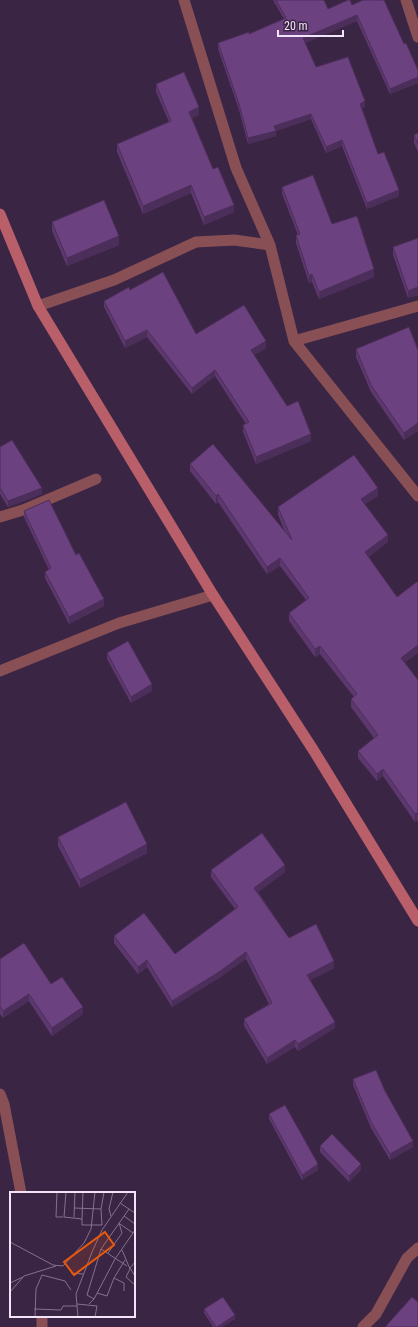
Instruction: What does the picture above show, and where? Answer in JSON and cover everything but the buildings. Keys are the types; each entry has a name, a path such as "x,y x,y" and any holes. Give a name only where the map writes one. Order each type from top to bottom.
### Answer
{"main road":[{"path":"0,214 38,306 213,595 314,751 418,921"}],"street":[{"path":"184,0 236,168 270,245 294,341 418,496"},
{"path":"406,0 418,37"},
{"path":"38,306 114,280 196,242 234,240 270,245"},
{"path":"294,341 418,306"},
{"path":"0,517 23,510 96,479"},
{"path":"0,672 119,623 213,595"},
{"path":"0,1094 4,1104 21,1192"},
{"path":"363,1327 376,1314 407,1258 418,1248"}]}
